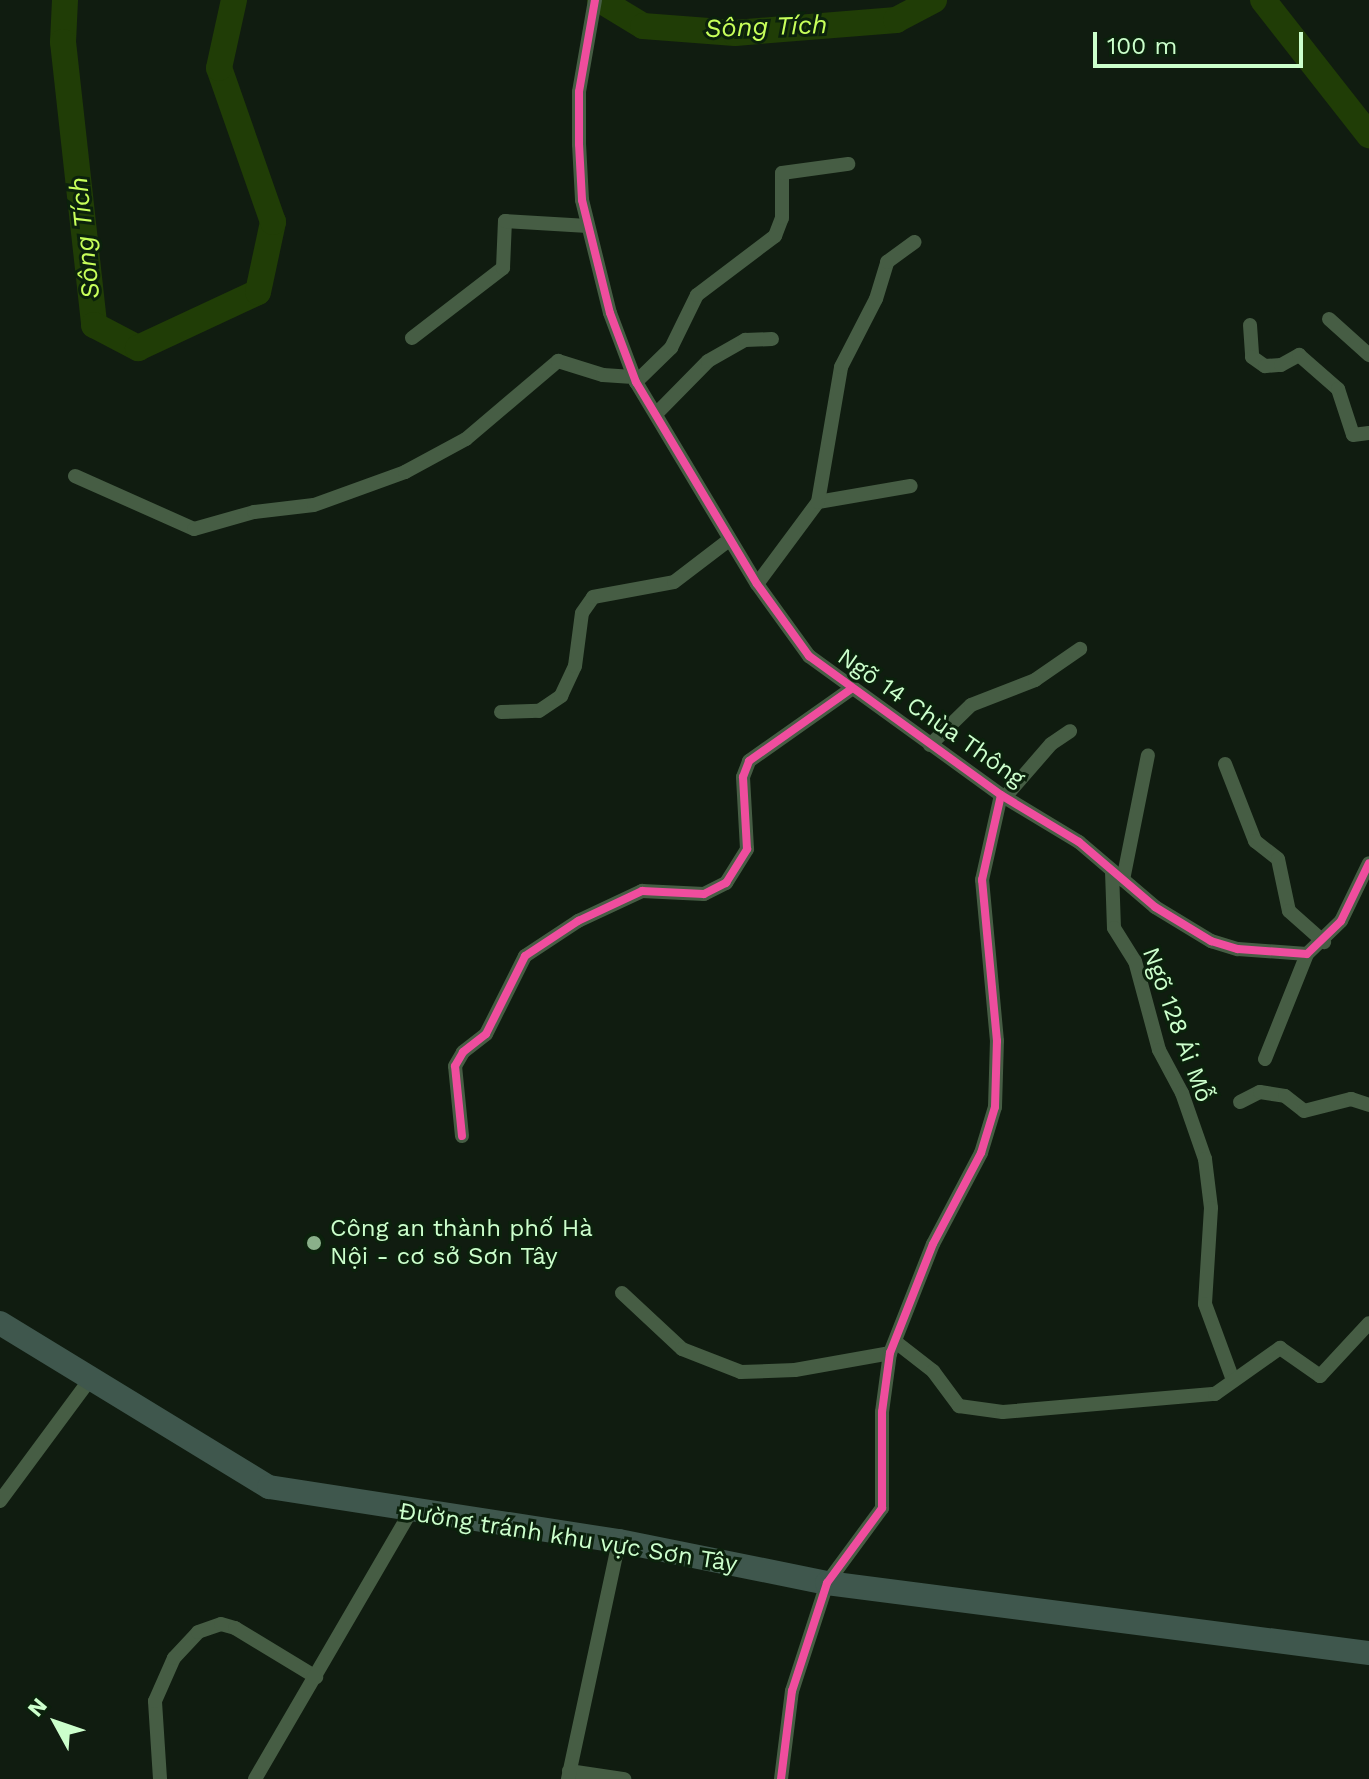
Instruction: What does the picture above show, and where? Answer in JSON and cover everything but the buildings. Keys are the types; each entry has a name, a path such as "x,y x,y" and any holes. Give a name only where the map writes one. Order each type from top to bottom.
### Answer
{"highway":[{"name":"Đường tránh khu vực Sơn Tây","path":"0,1323 269,1487 410,1513 619,1541 827,1583 1369,1653"}],"street":[{"name":"Ngõ 14 Chùa Thông","path":"595,0 579,92 579,144 588,226 610,313 634,380 729,540 809,656 1003,796 1079,842 1118,875 1211,941 1238,949 1307,954"},
{"path":"75,476 194,529 254,512 314,505 427,462 466,439 558,361 603,375 634,380 671,348 690,304 704,287 775,236 782,218 782,173 848,164"},
{"path":"412,338 503,268 505,221 588,226"},
{"path":"757,584 818,502 839,400 841,367 876,299 887,262 915,242"},
{"path":"1329,319 1369,355"},
{"path":"1250,325 1252,357 1265,366 1281,365 1299,355 1338,389 1353,435 1369,433"},
{"path":"656,414 708,361 745,340 772,339"},
{"path":"818,502 911,486"},
{"path":"501,712 539,711 561,696 575,666 582,613 593,597 674,582 729,540"},
{"path":"930,745 971,705 1035,680 1080,649"},
{"path":"462,1136 455,1066 463,1052 486,1034 525,956 578,921 642,891 704,894 726,883 747,849 743,777 749,761 851,689"},
{"path":"781,1779 792,1691 827,1583 882,1508 882,1412 894,1348 933,1244 981,1153 995,1107 997,1041 982,880 1003,796 1051,744 1070,731"},
{"name":"Ngõ 128 Ái Mỗ","path":"1148,755 1118,875 1114,928 1139,971 1159,1050 1182,1093 1205,1159 1211,1208 1205,1304 1233,1380"},
{"path":"1225,764 1255,841 1278,859 1289,911 1324,942"},
{"path":"1265,1059 1307,954 1324,942 1341,921 1369,863"},
{"path":"1240,1102 1260,1092 1285,1096 1304,1111 1351,1099 1369,1105"},
{"path":"622,1293 682,1349 741,1372 795,1370 894,1348 933,1371 959,1406 990,1411 1215,1394 1280,1348 1320,1376 1369,1323"},
{"path":"0,1501 91,1378"},
{"path":"255,1779 410,1513"},
{"path":"619,1541 569,1775 624,1779"},
{"path":"160,1779 155,1701 174,1658 198,1632 221,1624 235,1628 316,1677"}],"waterway":[{"name":"Sông Tích","path":"65,0 63,42 94,325 138,348 258,292 273,222 219,68 234,0"},
{"name":"Sông Tích","path":"600,0 643,26 735,33 896,20 934,0"},
{"name":"Sông Tích","path":"1263,0 1369,135"}],"cycle path":[{"path":"595,0 579,92 579,144 582,200 610,313 636,382 757,584 809,656 1001,795 1079,842 1155,907 1211,941 1238,949 1307,954 1341,921 1369,863"},
{"path":"462,1136 455,1066 463,1052 486,1034 525,956 578,921 642,891 704,894 726,883 747,849 743,777 749,761 851,689"},
{"path":"781,1779 792,1691 827,1583 882,1508 882,1412 890,1353 933,1244 981,1153 995,1107 997,1041 982,880 1001,795"}],"place":[{"name":"Công an thành phố Hà Nội - cơ sở Sơn Tây","path":"314,1243"}]}
